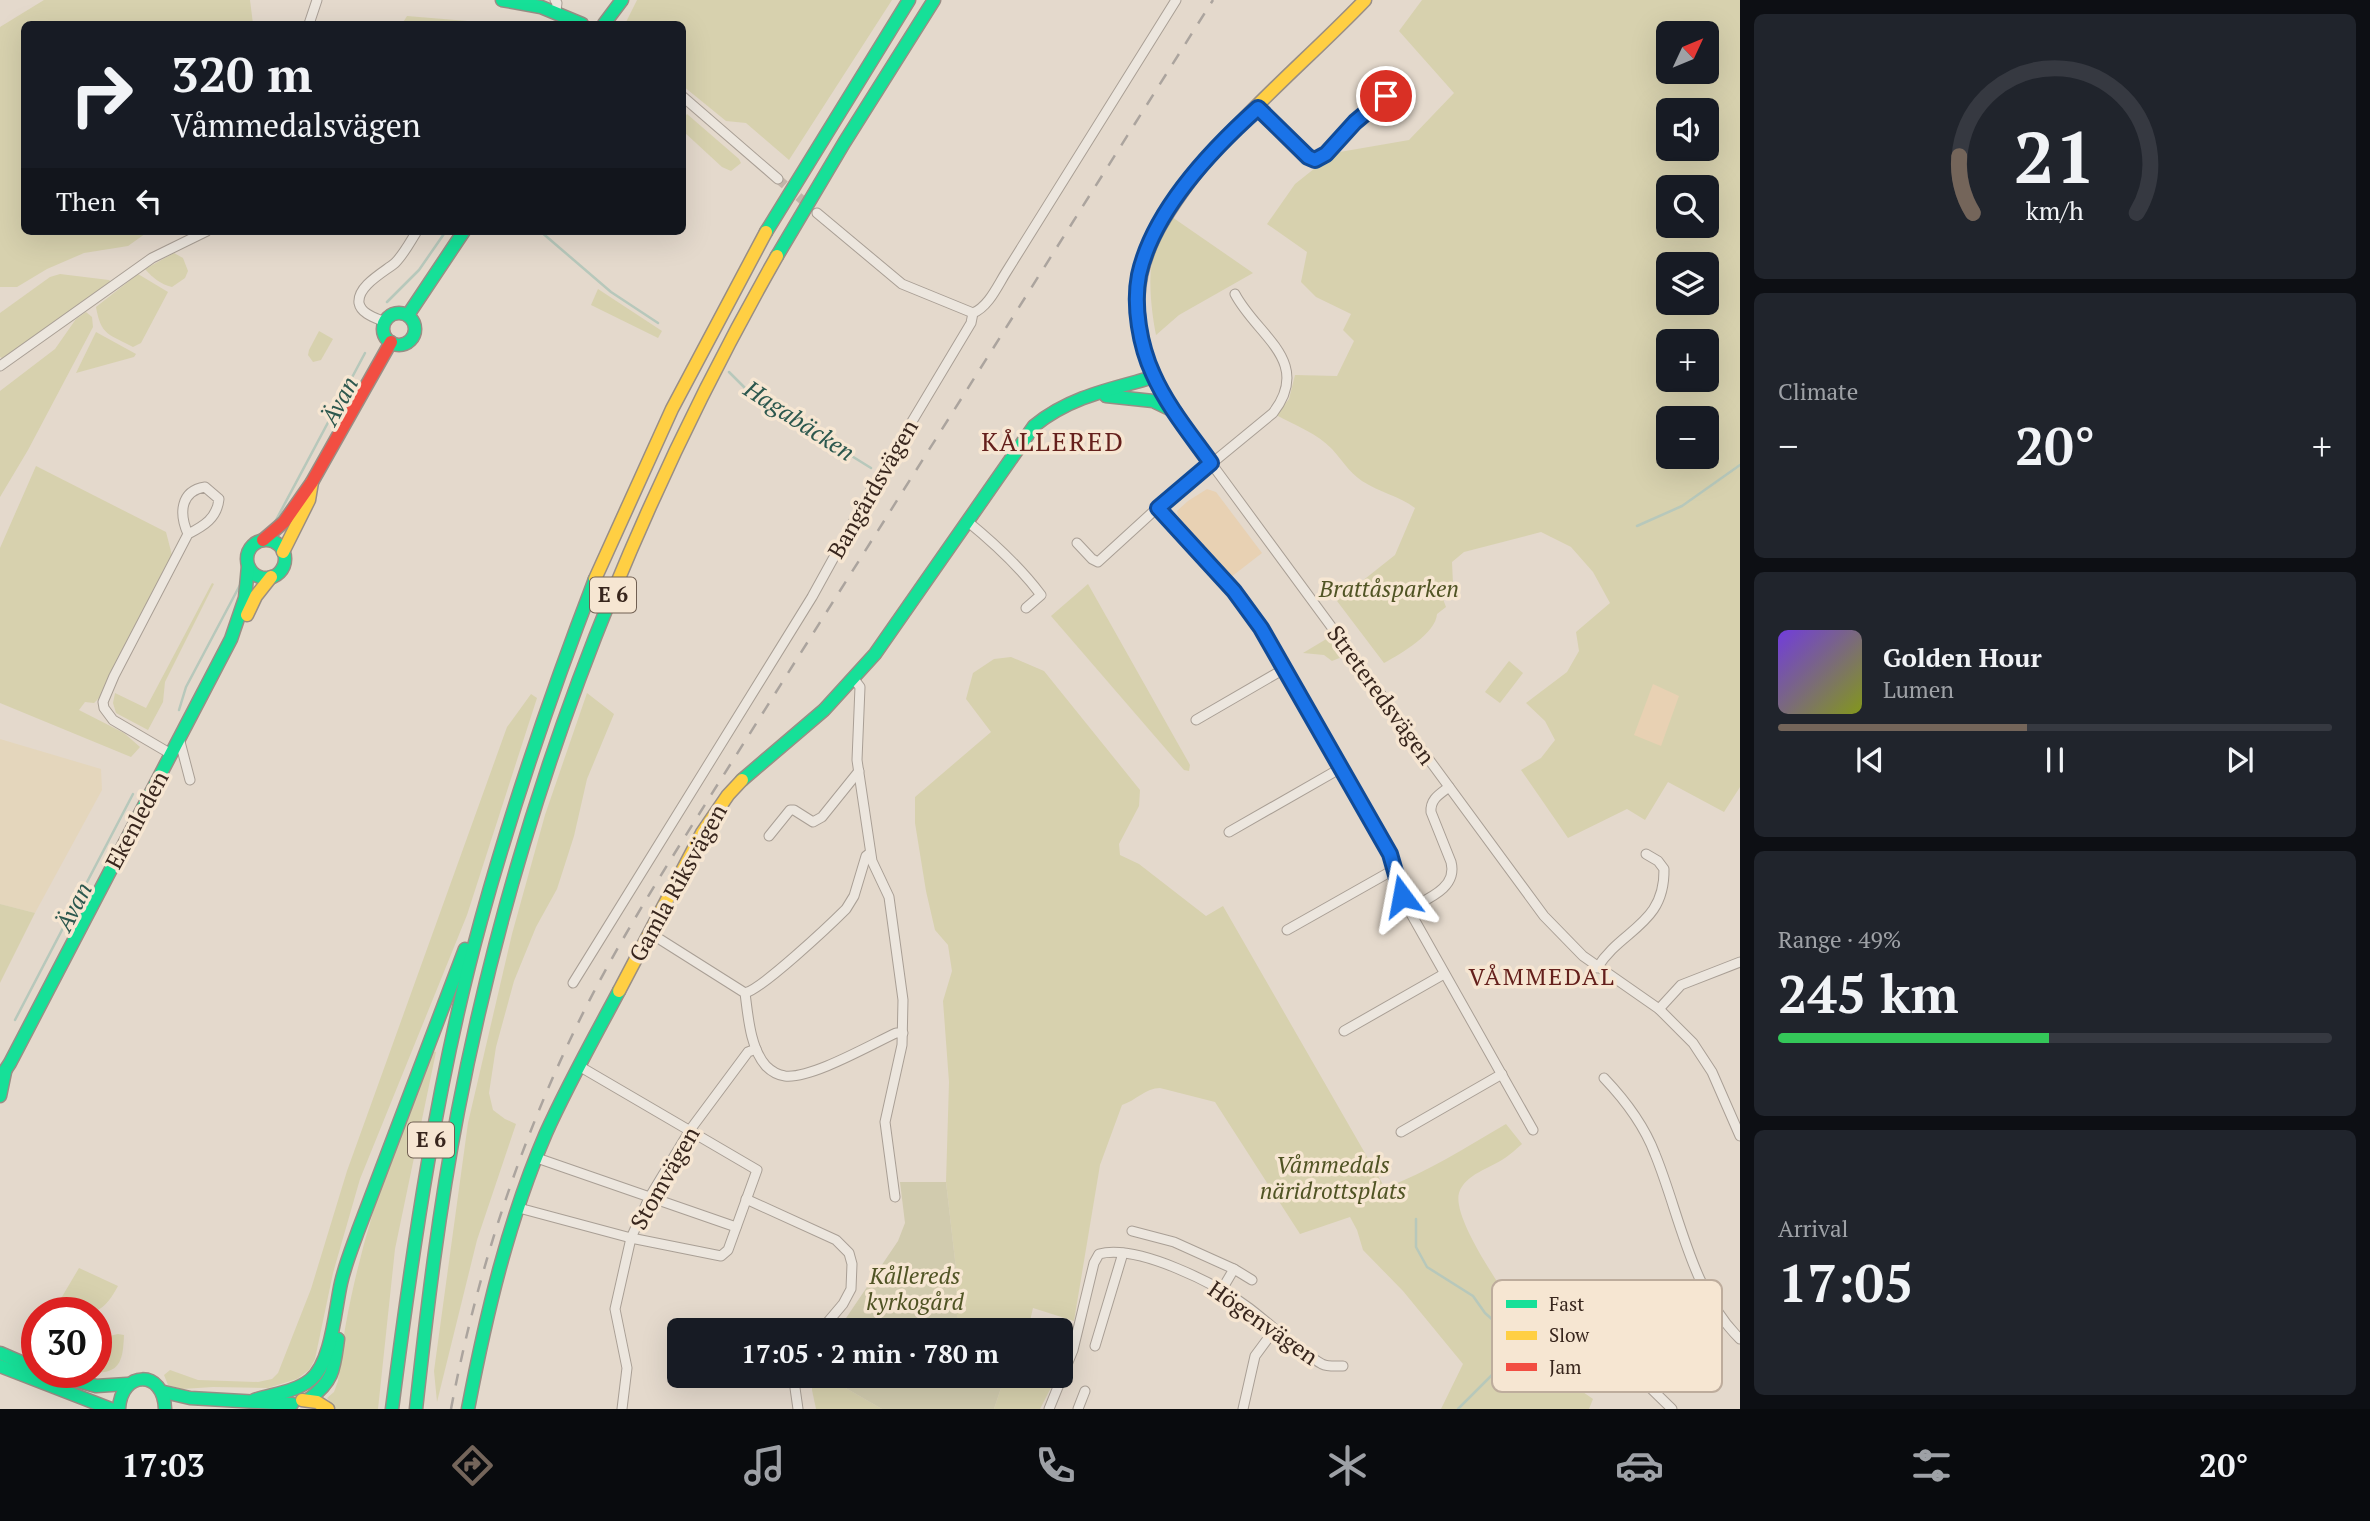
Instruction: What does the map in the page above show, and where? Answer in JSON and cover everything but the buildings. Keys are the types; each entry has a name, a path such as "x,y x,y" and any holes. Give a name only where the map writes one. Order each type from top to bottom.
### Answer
{"main road":[{"path":"502,0 555,6 578,21"},
{"path":"606,21 622,0"},
{"name":"E 6","path":"392,1409 401,1329 428,1152 464,986 523,774 569,646 648,459 747,265 909,0"},
{"name":"E 6","path":"416,1409 434,1247 466,1070 486,981 512,881 544,779 589,656 667,469 751,302 807,202 934,0"},
{"path":"1154,377 1142,339 1138,279 1143,260 1167,213 1197,171 1365,0"},
{"name":"Ekenleden","path":"0,1096 3,1075 231,639 245,598 249,549 285,522 312,482 391,342 404,344 412,338 415,325 408,315 461,235"},
{"path":"391,342 384,333 385,322 395,313 408,315"},
{"name":"Gamla Riksvägen","path":"468,1409 486,1318 537,1158 579,1066 702,833 728,795 756,766 824,710 875,654 1034,426 1059,407 1154,377"},
{"name":"Gamla Riksvägen","path":"1096,394 1153,401 1176,412"},
{"name":"Ekenleden","path":"231,639 243,624 256,596 281,569 285,559 283,552 309,500 312,482"},
{"path":"262,540 277,543 283,552"},
{"path":"248,566 260,577 271,577"},
{"path":"254,1401 307,1383 321,1367 343,1277 386,1150 494,875"},
{"path":"164,1392 190,1398 254,1401 290,1406 309,1399 327,1386 334,1370 344,1302 359,1233"},
{"path":"0,1353 21,1362"},
{"path":"0,1366 111,1409"},
{"path":"112,1386 127,1384 137,1379 158,1384 164,1392 165,1409"},
{"path":"120,1409 120,1395 127,1384"},
{"path":"309,1399 328,1409"}],"street":[{"path":"310,21 317,0"},
{"name":"Bangårdsvägen","path":"573,983 812,597 871,490 971,323 973,313 980,311 1005,274 1176,0"},
{"path":"1258,108 1315,160 1326,154 1355,122 1386,96"},
{"path":"686,99 778,179"},
{"path":"817,214 902,284 973,313"},
{"path":"0,366 143,264 199,235"},
{"path":"385,322 366,313 360,306 359,299 364,290 404,251 414,235"},
{"path":"1077,543 1098,562 1158,508 1273,413 1283,400 1288,385 1283,358 1272,341 1243,310 1235,294"},
{"name":"Streteredsvägen","path":"1154,377 1211,463 1544,916 1569,944 1597,968 1659,1009 1701,1054 1712,1072 1740,1136"},
{"name":"Ekenleden","path":"171,754 113,720 103,702 109,684 188,534 207,523 218,507 219,499 205,487 191,491 184,501 182,518 188,534"},
{"path":"1158,508 1250,611 1385,845 1395,869 1397,884 1409,909 1533,1130"},
{"path":"967,521 994,543 1041,595 1026,608"},
{"path":"1196,720 1284,669"},
{"path":"854,679 860,687 857,746 870,853 889,897 903,1000 903,1033 898,1067 885,1122 895,1197"},
{"path":"179,738 190,780"},
{"path":"1229,832 1341,768"},
{"path":"769,836 790,810 813,822 822,817 859,771"},
{"path":"1409,909 1439,892 1451,879 1451,862 1431,812 1434,799 1449,787"},
{"path":"745,993 754,990 770,977 846,909 854,896 866,856 870,853"},
{"path":"1597,968 1606,955 1646,921 1662,894 1664,869 1658,861 1646,854"},
{"path":"1287,930 1395,869"},
{"path":"650,933 745,993 756,1049 767,1067 778,1075 798,1075 819,1069 896,1033 903,1033"},
{"path":"1659,1009 1681,985 1740,962"},
{"path":"1344,1031 1444,974"},
{"name":"Stomvägen","path":"622,1409 627,1368 615,1309 631,1238 649,1198 690,1130 748,1052 756,1049"},
{"path":"519,1208 631,1238 720,1256 728,1250 757,1170 579,1066"},
{"path":"1401,1132 1502,1074"},
{"path":"1605,1078 1626,1103 1648,1139 1692,1263 1702,1280"},
{"path":"537,1158 736,1227"},
{"path":"746,1199 840,1242 851,1258 850,1289 843,1304 831,1318"},
{"path":"1132,1231 1174,1242 1252,1280"},
{"path":"1049,1409 1073,1350 1094,1263 1099,1254 1111,1251 1123,1253 1095,1346"},
{"name":"Högenvägen","path":"1123,1253 1187,1273 1245,1305 1324,1366 1343,1366"},
{"path":"1221,1291 1234,1269"},
{"path":"1722,1316 1740,1339"},
{"path":"1243,1409 1255,1356 1275,1329"},
{"path":"795,1388 798,1409"},
{"path":"1077,1409 1085,1391"},
{"path":"1655,1392 1672,1409"}],"shaded area":[{"path":"0,739 101,769 102,790 35,913 0,904"}],"green space":[{"path":"44,0 250,0 253,21 21,21 21,235 143,235 128,246 84,253 47,269 17,287 0,287 0,27"},
{"path":"637,0 892,0 789,160 746,123 726,121 686,88 686,21 626,21"},
{"name":"Brattåsparken","path":"1422,0 1740,0 1740,787 1724,812 1668,782 1645,820 1627,809 1568,838 1521,770 1541,758 1555,740 1545,721 1526,703 1567,672 1579,651 1576,632 1610,603 1593,572 1571,547 1541,532 1464,552 1452,562 1453,584 1440,591 1446,607 1437,614 1431,628 1417,642 1384,663 1337,601 1395,555 1415,508 1362,481 1320,439 1276,415 1289,399 1295,375 1337,376 1354,341 1343,330 1351,314 1316,297 1301,282 1307,252 1267,224 1295,184 1334,153 1409,140 1454,93 1399,31"},
{"path":"407,16 468,21 404,21"},
{"path":"686,116 741,163 731,171 722,167 686,134"},
{"path":"1172,217 1253,273 1179,315 1156,335 1151,299 1152,263"},
{"path":"174,253 183,258 188,271 185,278 172,287 157,280 145,269"},
{"path":"60,274 111,282 4,359 0,357 0,313 50,277"},
{"path":"138,274 168,292 141,343 133,347 107,333 96,307"},
{"path":"598,289 662,331 658,338 591,305"},
{"path":"86,312 92,317 93,327 0,497 0,391 55,349 76,319"},
{"path":"319,331 333,339 321,360 313,362 308,355"},
{"path":"96,332 136,354 134,357 76,373"},
{"path":"36,466 166,532 173,559 101,696 94,703 85,702 79,710 124,733 140,747 131,757 0,703 0,548"},
{"path":"212,583 214,584 165,682 163,702 148,730 116,713 113,703 115,693 146,708"},
{"path":"1088,584 1190,765 1189,771 1184,770 1051,616"},
{"path":"1328,638 1342,657 1332,661 1324,655 1303,653"},
{"name":"Våmmedals näridrottsplats","path":"1011,657 1044,671 1140,790 1139,806 1119,844 1120,855 1139,864 1206,916 1223,906 1385,1188 1432,1167 1506,1124 1522,1144 1505,1158 1467,1181 1459,1193 1459,1206 1465,1224 1496,1280 1492,1280 1492,1392 1583,1392 1593,1399 1589,1409 1441,1409 1463,1364 1403,1291 1363,1250 1350,1217 1300,1234 1215,1102 1160,1088 1150,1090 1122,1105 1100,1165 1074,1321 1073,1318 1033,1308 1031,1318 957,1317 956,1269 946,1182 949,1082 943,1001 952,971 948,945 935,930 926,891 915,823 915,797 991,732 966,699 973,673 994,659"},
{"path":"1509,661 1523,673 1500,703 1485,692"},
{"path":"587,693 614,714 587,779 574,836 557,889 536,927 514,981 496,1047 489,1093 493,1110 516,1124 477,1240 437,1402 434,1371 468,1123 512,934 545,815"},
{"path":"531,694 537,698 467,915 360,1179 333,1273 315,1359 309,1370 297,1379 268,1388 182,1389 168,1385 164,1375 170,1370 198,1380 258,1382 272,1379 278,1373 311,1289 347,1171 507,727"},
{"path":"0,904 35,913 0,983"},
{"path":"429,1050 436,1052 395,1249 378,1409 336,1409 327,1398 334,1392 338,1381 343,1338 361,1254 386,1172"},
{"name":"Kållereds kyrkogård","path":"900,1182 946,1182 958,1318 846,1318 898,1241 905,1223"},
{"path":"79,1268 118,1286 111,1297 62,1297"},
{"path":"112,1335 124,1335 123,1351 112,1370"},
{"path":"846,1388 882,1409 816,1409 812,1390"},
{"path":"846,1388 1001,1388 994,1409 882,1409"},
{"path":"1001,1388 1051,1388 1040,1409 994,1409"}],"sand":[{"path":"1207,489 1216,492 1262,553 1231,577 1178,516 1177,511"},
{"path":"1653,684 1679,696 1661,746 1634,735"}],"waterway":[{"name":"Ävan","path":"387,302 419,270 443,235"},
{"name":"Hagabäcken","path":"545,235 611,292 658,323"},
{"name":"Ävan","path":"275,522 365,353"},
{"name":"Hagabäcken","path":"729,372 750,393 871,468"},
{"path":"1637,526 1682,506 1740,465"},
{"name":"Ävan","path":"179,710 186,687 240,585"},
{"name":"Ävan","path":"15,1020 133,794"},
{"name":"Hagabäcken","path":"1416,1219 1416,1247 1427,1267 1473,1296 1492,1319"},
{"name":"Hagabäcken","path":"1458,1409 1492,1375"}],"tunnel":[{"path":"778,179 808,205"}],"railway":[{"path":"451,1409 484,1268 514,1176 549,1086 601,978 692,825 1213,0"}],"traffic: fast":[{"path":"502,0 541,7 575,21"},
{"path":"606,21 622,0"},
{"path":"766,232 909,0"},
{"path":"777,256 934,0"},
{"path":"742,780 824,710 875,654 1034,426 1076,401 1154,377 1142,336 1138,298 1145,260 1163,221"},
{"path":"408,315 461,235"},
{"path":"399,313 410,318 415,329 410,340 399,345 388,340 383,329 388,318 399,313"},
{"path":"1106,396 1153,401 1176,412"},
{"path":"266,540 279,546 285,559 279,572 266,578 253,572 247,559 253,546 266,540"},
{"path":"0,1078 231,639 245,598 248,566"},
{"path":"392,1409 428,1163 465,980 520,791 595,579"},
{"path":"416,1409 445,1185 487,979 542,785 612,595"},
{"path":"254,1400 304,1384 317,1372 323,1361 332,1335 341,1283 349,1257 465,949"},
{"path":"468,1409 482,1339 509,1234 532,1166 563,1097 619,991"},
{"path":"0,1096 5,1072"},
{"path":"309,1399 328,1380 338,1339"},
{"path":"0,1353 21,1362"},
{"path":"0,1366 111,1409"},
{"path":"119,1409 127,1387 142,1379 151,1381 158,1387 165,1409"},
{"path":"112,1385 127,1384"},
{"path":"164,1392 190,1398 292,1404"}],"traffic: slow":[{"path":"1163,221 1183,190 1231,132 1365,0"},
{"path":"595,579 672,409 766,232"},
{"path":"612,595 689,422 777,256"},
{"path":"283,552 309,500 312,482"},
{"path":"247,615 256,596 271,577"},
{"path":"619,991 702,833 728,795 742,780"},
{"path":"302,1400 317,1402 328,1409"}],"traffic: jam":[{"path":"263,540 284,522 312,482 391,342"}],"district":[{"name":"KÅLLERED","path":"1053,442"},
{"name":"VÅMMEDAL","path":"1542,977"}],"route":[{"path":"1386,96 1355,122 1321,159 1315,160 1308,157 1258,108 1197,171 1170,206 1143,260 1138,279 1138,296 1142,339 1154,377 1211,463 1158,508 1234,591 1261,628 1390,854 1402,896"}]}
